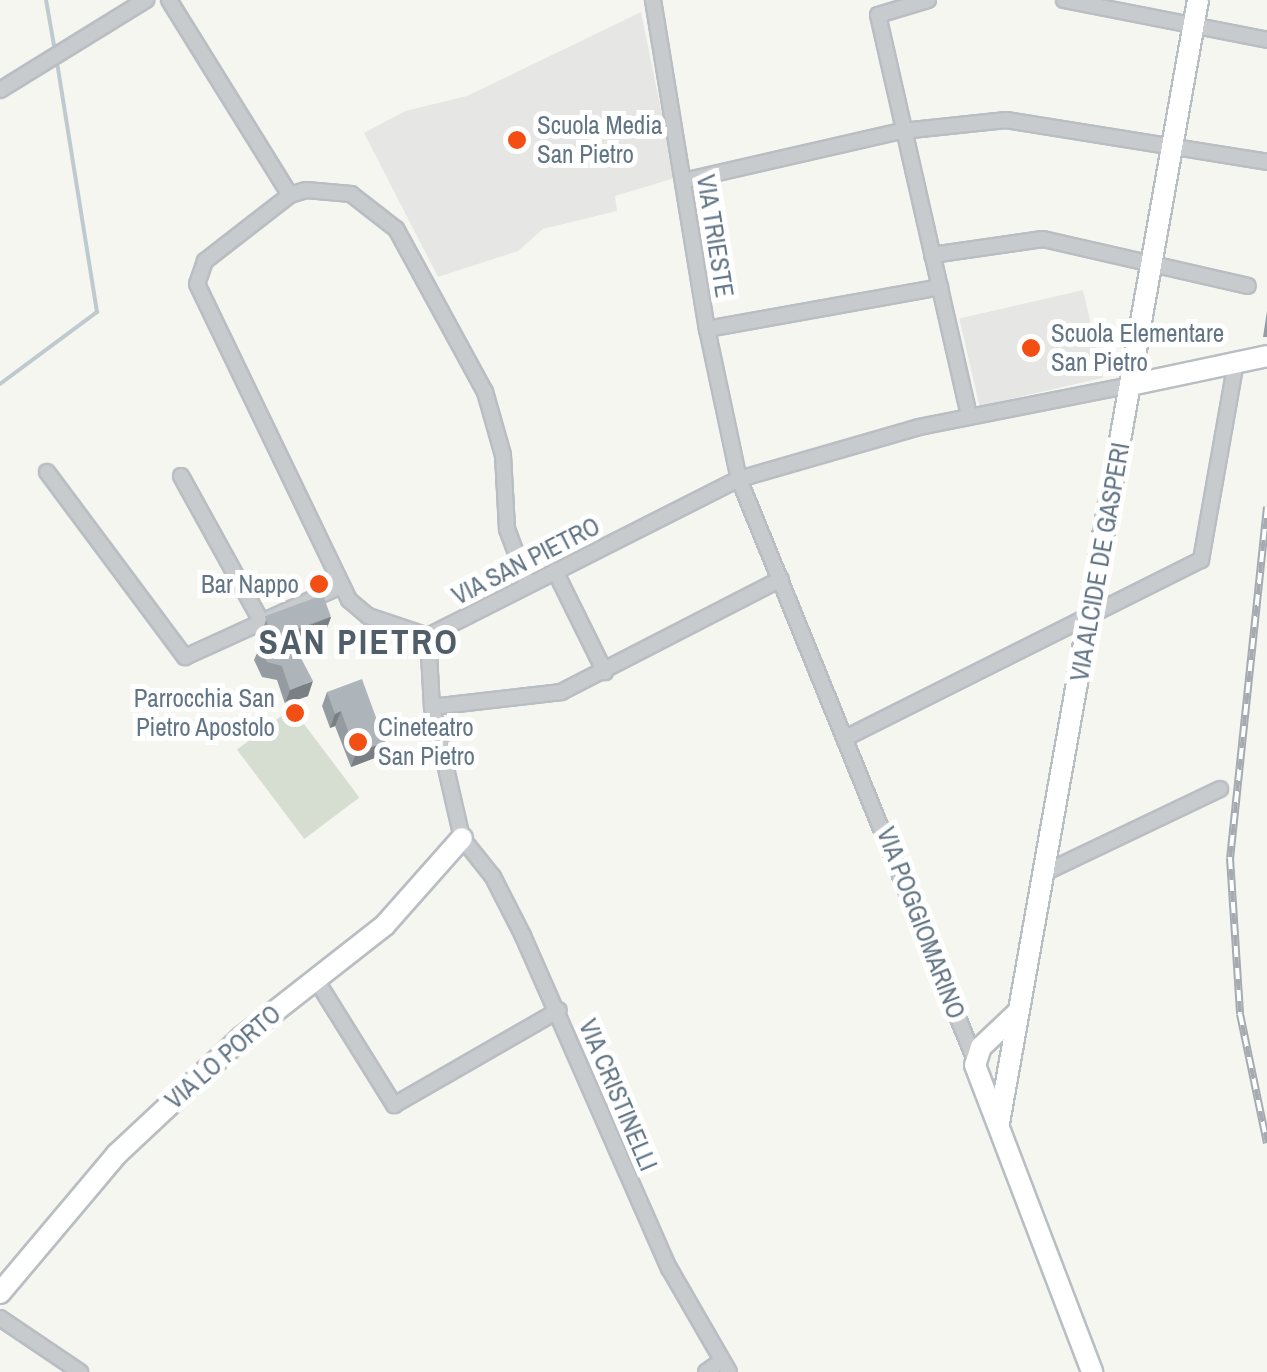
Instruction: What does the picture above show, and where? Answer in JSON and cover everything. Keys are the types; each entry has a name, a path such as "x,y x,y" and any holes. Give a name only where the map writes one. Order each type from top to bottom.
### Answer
{"main road":[{"name":"VIA ALCIDE DE GASPERI","path":"999,1123 1006,1065 1044,873 1198,0"},
{"path":"1131,385 1267,356"},
{"name":"VIA LO PORTO","path":"0,1293 117,1154 315,978 385,925 462,838"},
{"path":"979,1058 1016,1014"},
{"path":"1001,1042 1006,1065 990,1079 979,1058 1001,1042"},
{"name":"VIA POGGIOMARINO","path":"979,1058 999,1123 1092,1372"}],"street":[{"path":"0,90 146,0"},
{"path":"169,0 290,194"},
{"name":"VIA TRIESTE","path":"653,0 707,329 739,479"},
{"path":"928,0 878,15 969,416"},
{"path":"1064,0 1267,40"},
{"path":"683,181 902,130 1006,120 1267,162"},
{"path":"462,838 432,706 428,636 368,616 341,586 197,284 205,261 290,194 330,188 351,194 383,217 408,248 497,426 506,530 528,585"},
{"path":"932,255 1043,239 1248,286"},
{"path":"707,329 940,287"},
{"path":"845,738 1201,560 1236,361"},
{"name":"VIA SAN PIETRO","path":"428,636 739,479 969,416 1131,385"},
{"path":"46,472 178,654 196,654 341,586"},
{"path":"181,476 262,621"},
{"name":"VIA POGGIOMARINO","path":"739,479 979,1058"},
{"path":"555,571 604,672"},
{"path":"432,706 561,692 781,579"},
{"path":"1044,873 1220,789"},
{"name":"VIA CRISTINELLI","path":"462,838 493,877 558,1010 669,1268 726,1367"},
{"path":"315,978 394,1105 558,1010"},
{"path":"0,1318 80,1372"},
{"path":"706,1372 726,1367"}],"shaded area":[{"name":"Scuola Media San Pietro","path":"641,12 675,178 615,196 617,211 543,229 518,251 438,277 364,133 405,111 467,96"},
{"name":"Scuola Elementare San Pietro","path":"1083,290 1103,378 980,406 959,319"},
{"path":"292,708 359,797 304,839 237,750"}],"building":[{"path":"323,595 331,617 273,638 265,616"},
{"path":"290,637 313,681 290,690 282,666 267,662 260,646"},
{"path":"362,679 385,742 356,753 341,711 335,714 327,692"}],"waterway":[{"path":"46,0 55,51"},
{"path":"0,384 97,312 57,61"}],"railway":[{"path":"1267,507 1230,858 1240,1014 1267,1143"}],"place":[{"name":"Scuola Media San Pietro","path":"517,140"},
{"name":"Scuola Elementare San Pietro","path":"1031,348"},
{"name":"Bar Nappo","path":"319,584"},
{"name":"Parrocchia San Pietro Apostolo","path":"295,713"},
{"name":"Cineteatro San Pietro","path":"358,742"}],"district":[{"name":"SAN PIETRO","path":"359,642"}]}
